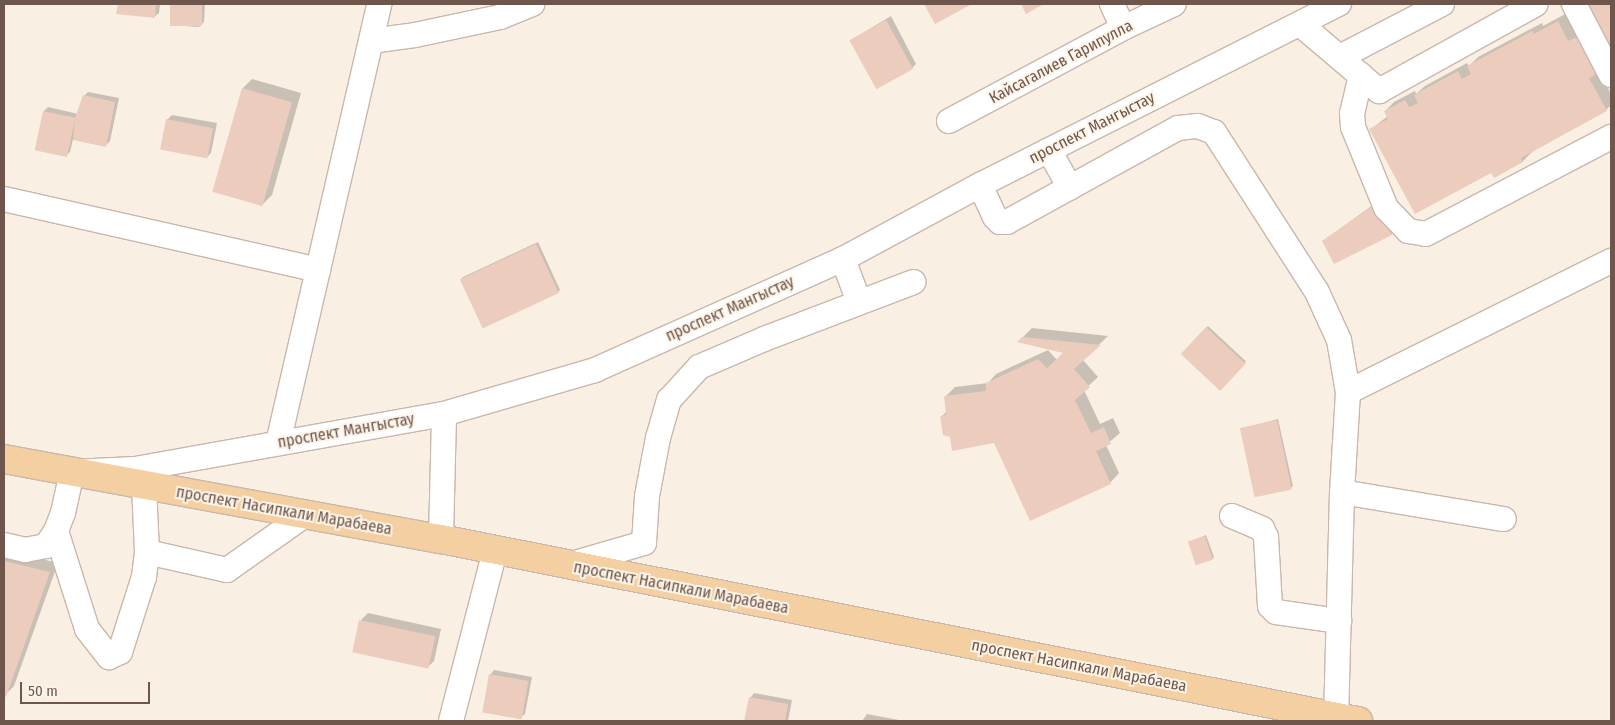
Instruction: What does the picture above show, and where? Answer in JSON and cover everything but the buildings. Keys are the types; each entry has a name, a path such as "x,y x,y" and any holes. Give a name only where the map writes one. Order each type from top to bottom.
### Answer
{"main road":[{"name":"проспект Насипкали Марабаева","path":"4,459 440,540 1330,718"}],"street":[{"path":"278,444 379,4"},
{"path":"371,41 415,35 500,17 533,4"},
{"path":"1112,4 1123,28"},
{"name":"Кайсагалиев Гарипулла","path":"949,121 1123,28 1174,4"},
{"name":"проспект Мангыстау","path":"72,472 135,469 444,414 595,370 843,259 980,185 1339,4"},
{"path":"1340,57 1442,4"},
{"path":"1300,24 1379,91 1536,4"},
{"path":"1574,4 1611,74"},
{"path":"1361,76 1352,113 1352,127 1386,208 1408,231 1426,234 1611,137"},
{"path":"980,185 995,217 1000,222 1007,222 1178,128 1198,126 1214,132 1317,292 1339,340 1348,392 1342,492 1339,620 1330,718"},
{"path":"1049,150 1070,188"},
{"path":"4,199 318,270"},
{"path":"843,259 859,302"},
{"path":"1348,392 1611,261"},
{"path":"568,566 644,543 647,496 658,438 669,400 699,367 913,282"},
{"path":"440,540 444,414"},
{"path":"4,545 25,550 46,546 56,531 63,513 72,472"},
{"path":"56,531 86,629 110,656 120,652 144,577 147,552 144,486"},
{"path":"1342,492 1504,519"},
{"path":"147,552 228,570 305,515"},
{"path":"1232,516 1262,529 1266,537 1270,606 1276,612 1339,620"},
{"path":"452,721 495,551"}]}
